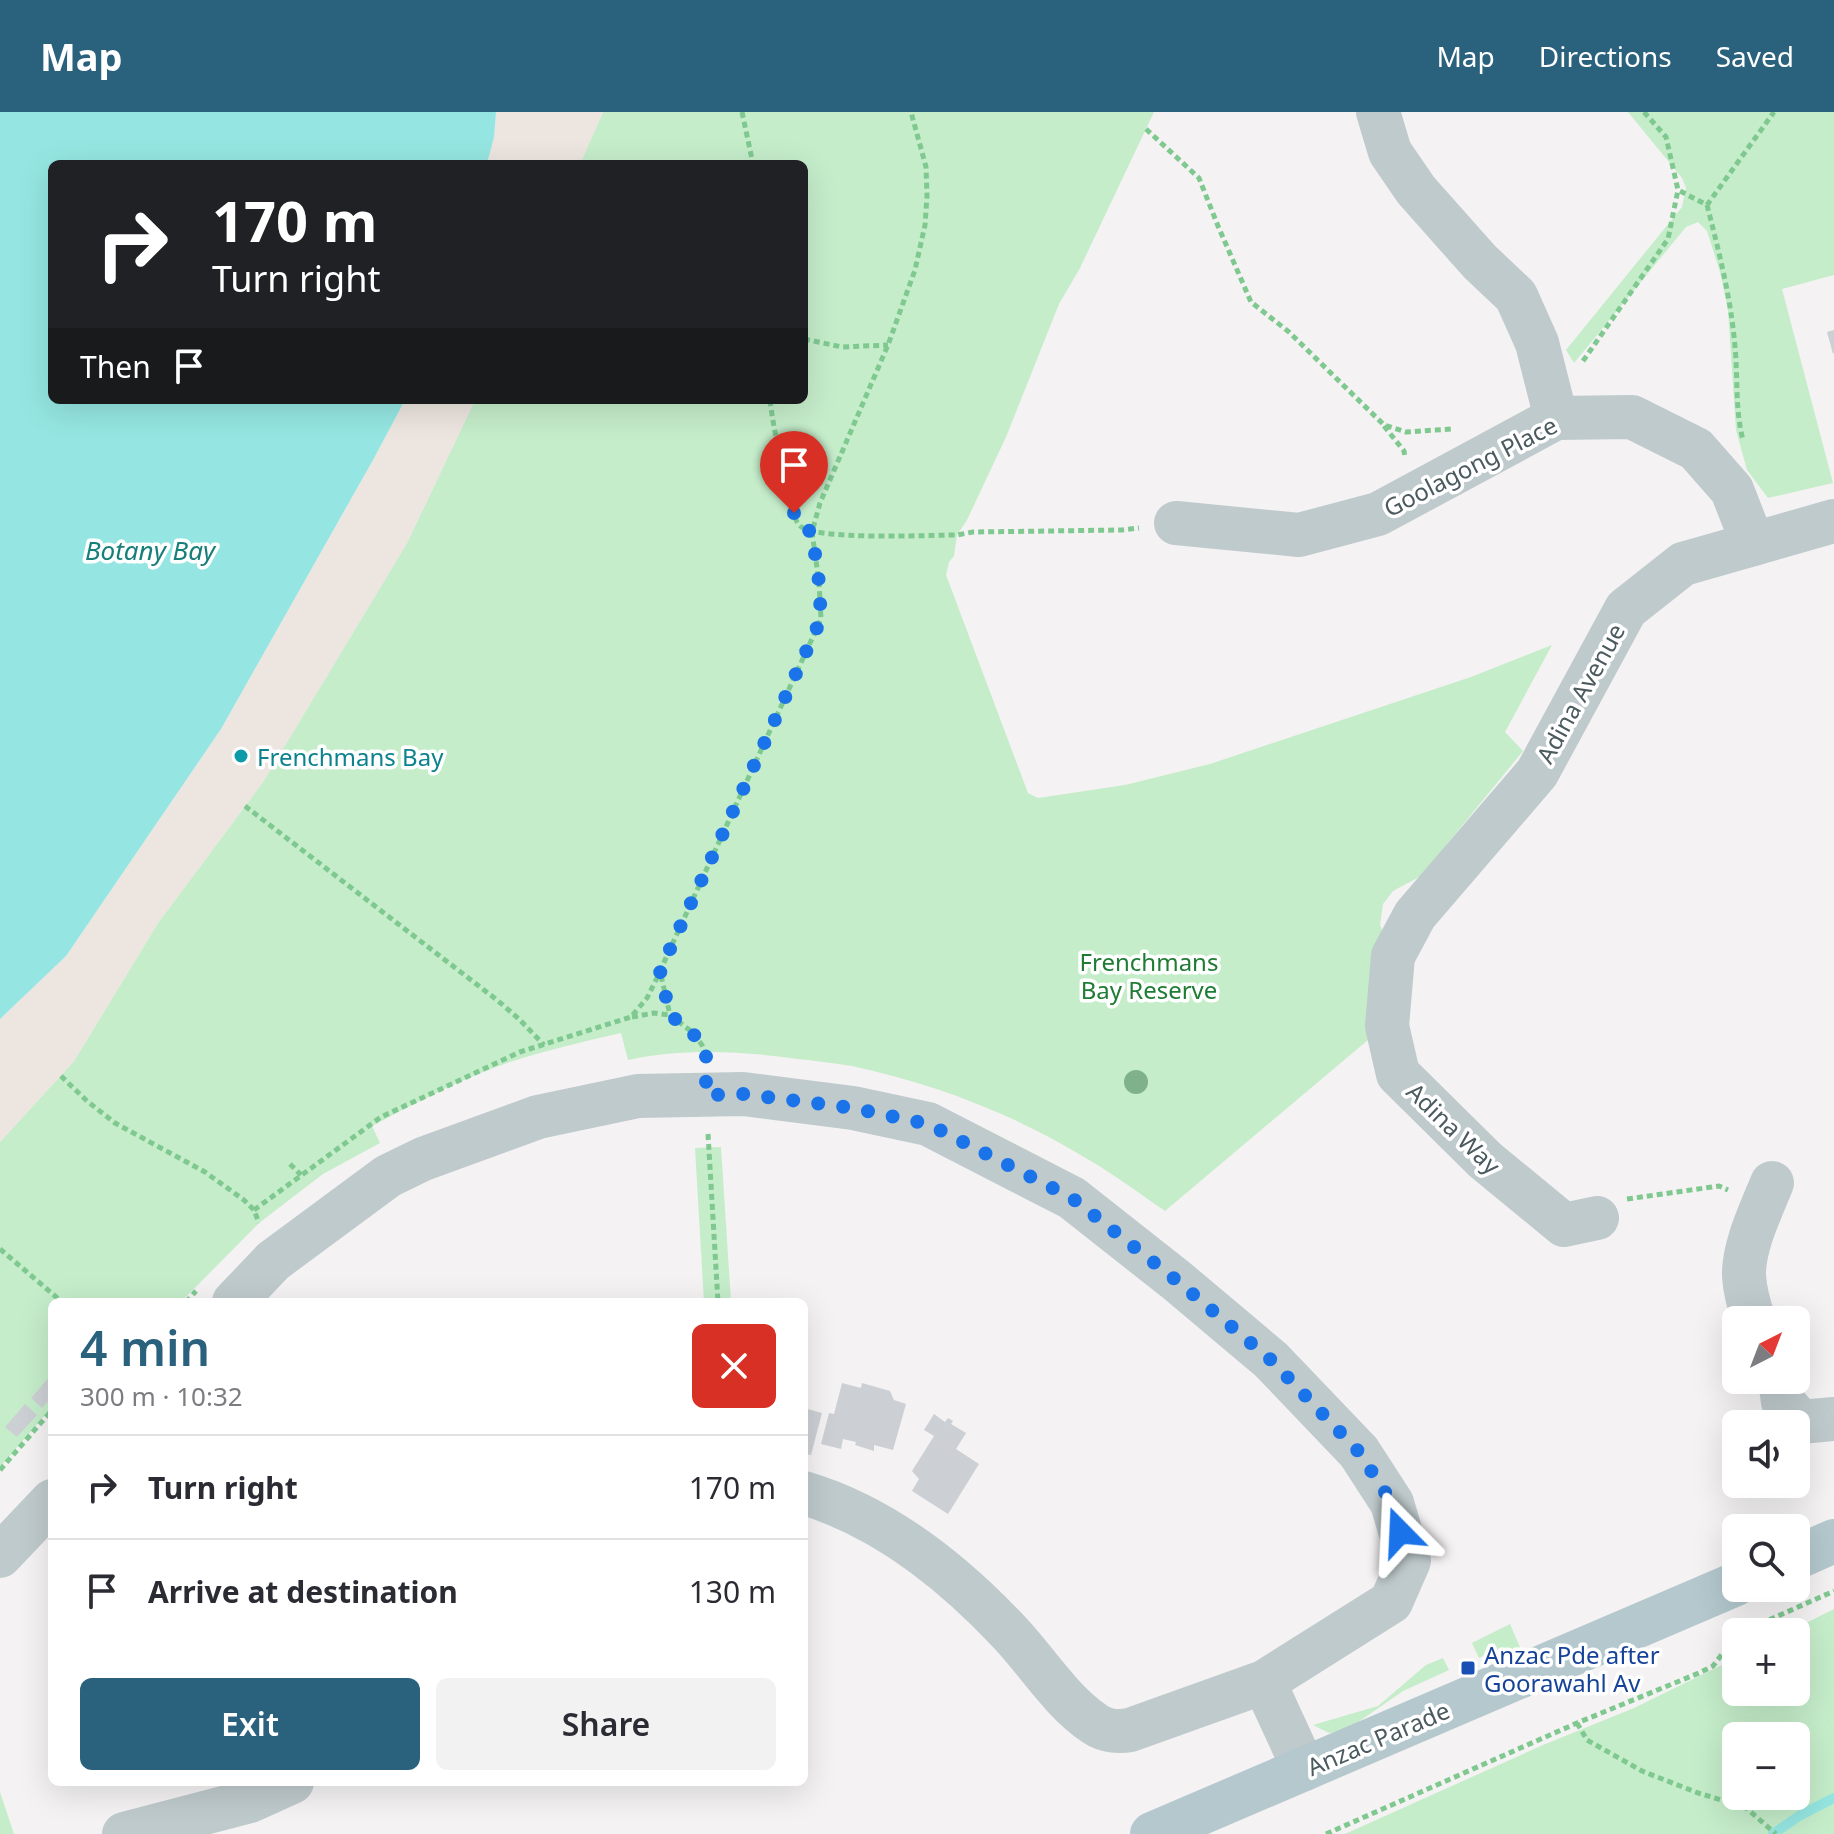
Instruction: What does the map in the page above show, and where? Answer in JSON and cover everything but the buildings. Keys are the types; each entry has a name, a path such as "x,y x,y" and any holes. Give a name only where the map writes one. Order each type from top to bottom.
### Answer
{"main road":[{"path":"1810,1552 1834,1541"},
{"name":"Anzac Parade","path":"1152,1834 1722,1590"}],"street":[{"path":"1378,112 1390,152 1416,190 1480,262 1516,296 1537,343 1556,418"},
{"name":"Goolagong Place","path":"1176,523 1299,535 1378,514 1556,418 1632,417 1696,449 1732,490 1753,544"},
{"name":"Adina Avenue","path":"1415,915 1537,773 1626,609 1683,564 1834,521"},
{"name":"Adina Way","path":"1415,915 1393,956 1387,1026 1398,1074 1485,1160 1573,1234"},
{"path":"218,1293 273,1261 388,1176 423,1159 538,1117 638,1096 743,1094 853,1108 928,1124 1072,1198 1271,1360 1359,1452 1392,1503 1409,1561 1391,1602 1264,1682 1130,1730 1117,1731 1101,1728 1078,1710 1012,1635 946,1573 883,1528 808,1495"},
{"path":"1749,1306 1744,1273 1751,1238 1768,1194"},
{"path":"1782,1394 1783,1402 1801,1422 1834,1419"},
{"path":"0,1556 48,1505"},
{"path":"1264,1682 1304,1769"},
{"path":"124,1834 250,1801 283,1786"}],"path":[{"path":"742,112 752,160"},
{"path":"631,1017 647,998 660,971 821,619 812,532 820,503 888,345 915,270 925,225 926,167 911,112"},
{"path":"1581,364 1668,239 1678,190 1666,137 1644,112"},
{"path":"1707,205 1774,112"},
{"path":"1146,129 1199,178 1251,302 1289,332 1384,425 1406,432 1475,428 1514,441"},
{"path":"1678,190 1707,205 1730,295 1739,423 1746,453"},
{"path":"808,340 842,347 888,345"},
{"path":"771,404 775,438 794,513 800,527 812,532 864,535 1122,530"},
{"path":"245,806 497,1000 545,1045"},
{"path":"660,971 670,1015"},
{"path":"254,1210 381,1117 520,1052 631,1017 654,1013 670,1015 692,1032 706,1052 718,1298"},
{"path":"61,1076 115,1123 205,1172 244,1200 254,1210 259,1223 257,1230"},
{"path":"290,1164 301,1175"},
{"path":"1573,1234 1617,1201 1719,1186 1768,1194"},
{"path":"0,1249 57,1298"},
{"path":"0,1470 48,1415"},
{"path":"1773,1618 1834,1591"},
{"path":"1326,1834 1713,1666 1722,1654"},
{"path":"1577,1723 1587,1740 1642,1771 1745,1807 1776,1834"}],"green space":[{"name":"Frenchmans Bay Reserve","path":"603,112 1154,112 1080,268 1059,304 1006,437 957,535 954,556 946,575 1028,793 1038,798 1125,785 1210,764 1471,677 1552,645 1505,732 1523,751 1421,876 1393,891 1383,904 1380,925 1390,950 1368,1040 1165,1211 1061,1144 1004,1115 945,1092 852,1066 756,1054 691,1052 628,1060 621,1033 495,1067 441,1090 372,1126 380,1143 323,1174 259,1223 185,1298 48,1298 48,1412 0,1467 0,1142 74,1061 158,923 263,782 407,543 473,404 808,404 808,160 582,160"},
{"path":"1628,112 1834,112 1834,275 1782,289 1833,483 1768,498 1747,470 1736,430 1728,310 1707,231 1698,222 1686,227 1574,363 1566,350 1682,207 1686,188 1682,178"},
{"path":"721,1147 731,1298 704,1298 695,1148"},
{"path":"1834,1609 1834,1834 1345,1834 1543,1745 1634,1708 1722,1665 1722,1706 1810,1706 1810,1621"},
{"path":"1510,1624 1522,1652 1495,1650 1479,1658 1472,1643"},
{"path":"1443,1658 1449,1670 1403,1691 1351,1727 1329,1733 1313,1725 1378,1706 1426,1665"},
{"path":"0,1792 14,1834 0,1834"}],"sand":[{"path":"496,112 603,112 582,160 488,160"},
{"name":"Frenchmans Bay","path":"403,404 473,404 407,543 263,782 158,923 74,1061 0,1142 0,1019 66,956 221,729"}],"water":[{"name":"Botany Bay","path":"0,112 496,112 488,160 48,160 48,404 403,404 221,729 66,956 0,1019"}],"waterway":[{"path":"1773,1834 1834,1798"}],"place":[{"name":"Frenchmans Bay","path":"241,756"},
{"name":"Anzac Pde after Goorawahl Av","path":"1468,1668"}],"route":[{"path":"794,513 800,527 812,532 821,619 660,971 670,1015 692,1032 706,1052 706,1095 743,1094 853,1108 928,1124 1072,1198 1271,1360 1359,1452 1392,1503 1400,1532"}]}
